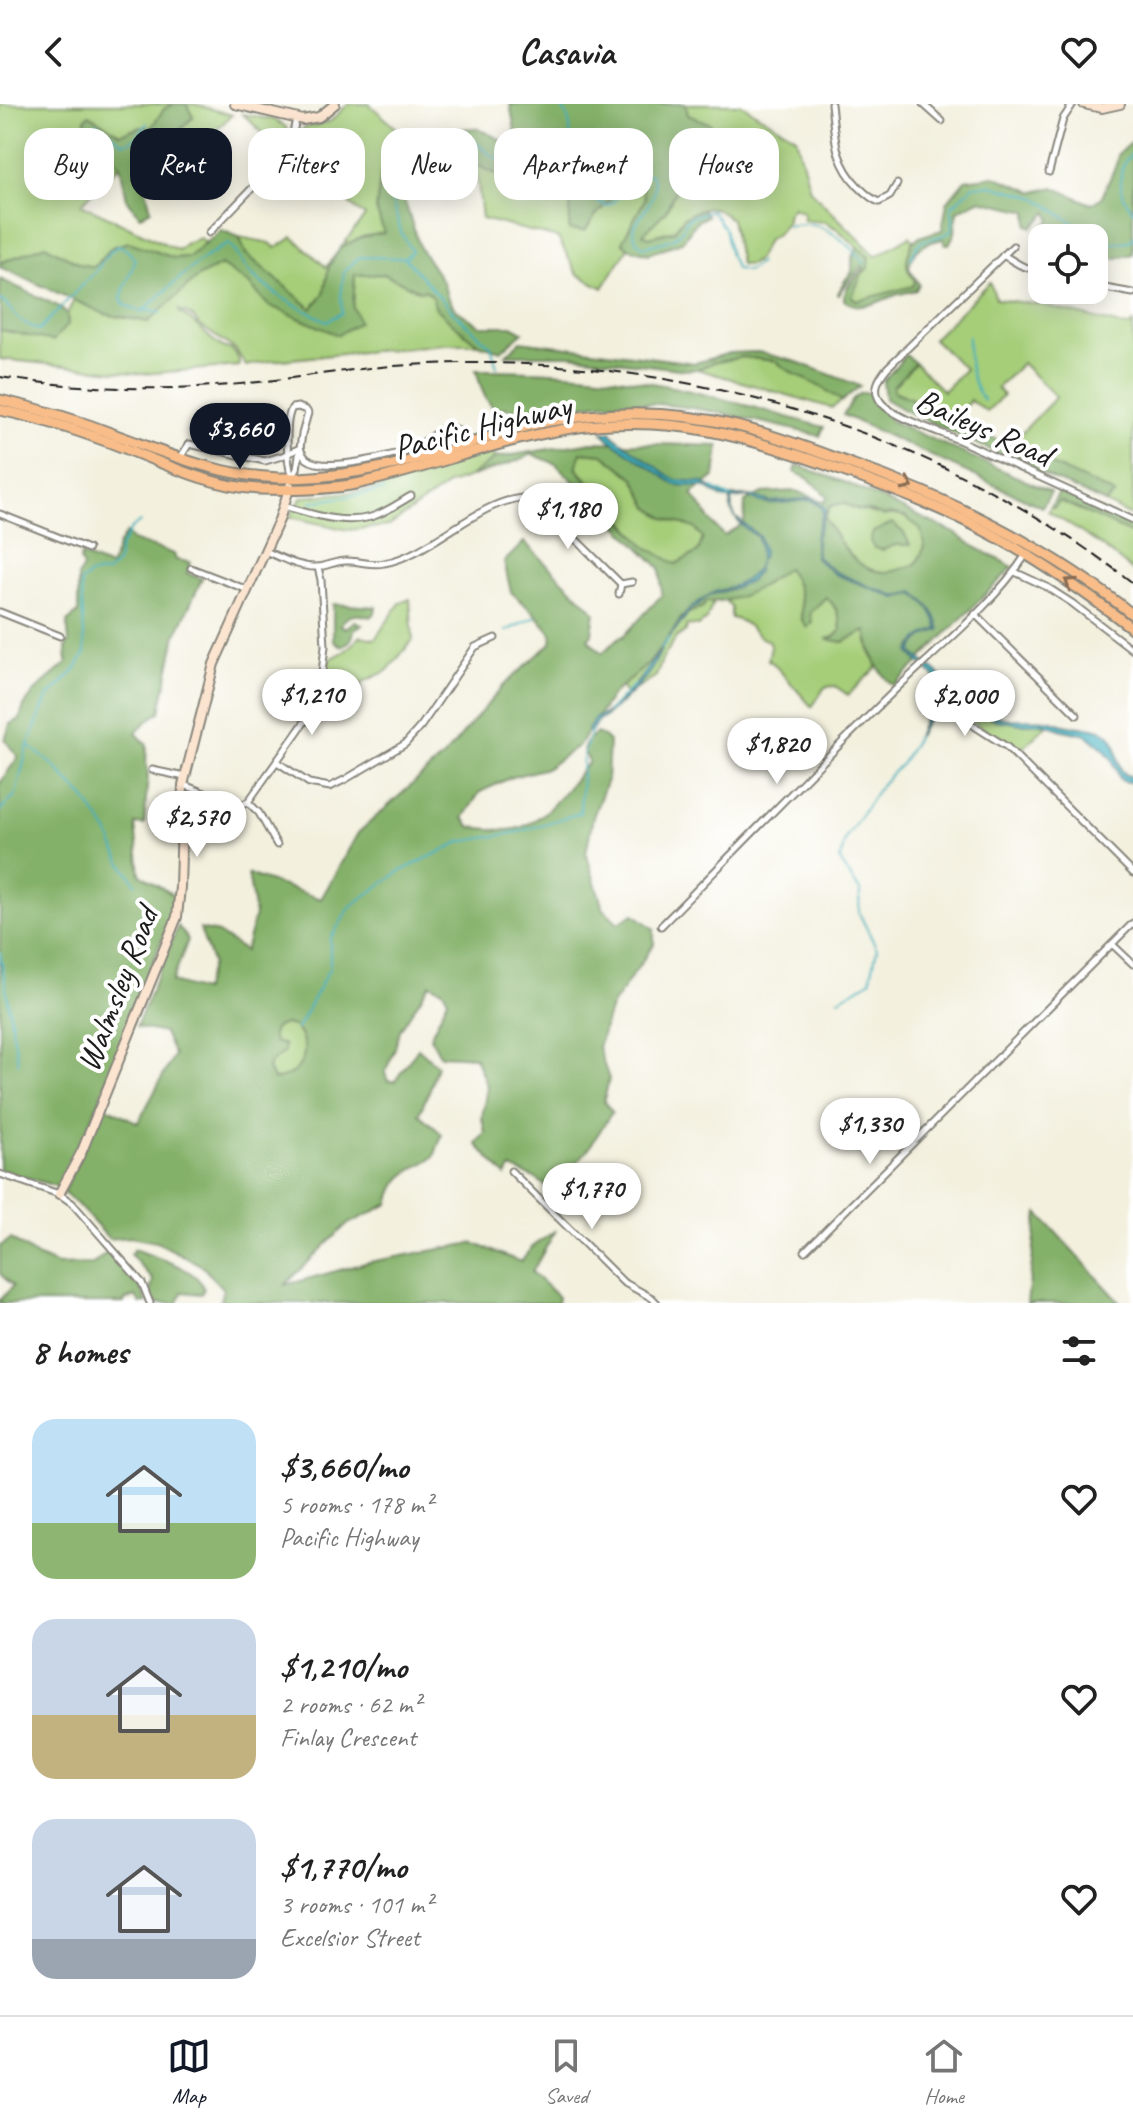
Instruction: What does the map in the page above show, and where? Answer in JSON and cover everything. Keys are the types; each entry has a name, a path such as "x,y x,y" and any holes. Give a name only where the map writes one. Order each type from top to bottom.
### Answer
{"main road":[{"name":"Pacific Highway","path":"0,400 83,423 180,459 233,473 275,478 368,472 509,430 619,419 707,429 784,449 937,508 1029,551 1106,594 1133,615"},
{"name":"Pacific Highway","path":"0,410 74,430 204,478 254,489 353,484 416,469 568,424"},
{"name":"Pacific Highway","path":"1029,551 1133,629"}],"street":[{"path":"235,104 296,119 319,117 335,104"},
{"path":"831,104 841,165 851,179 879,202 890,196 897,184"},
{"path":"923,104 942,121"},
{"path":"1049,172 1063,119 1073,104"},
{"path":"1084,104 1102,108 1120,104"},
{"path":"209,233 286,153 296,119"},
{"name":"Baileys Road","path":"1013,246 887,368 878,379 876,390 880,401 891,412 1133,520"},
{"path":"1003,255 1028,268"},
{"path":"1108,289 1133,293"},
{"path":"298,407 308,413 297,469 292,478 287,420 292,408 298,407"},
{"path":"300,448 307,460 341,464 361,462 417,446 447,428 462,433 467,443"},
{"path":"180,459 189,444 265,461 300,448"},
{"name":"Walmsley Road","path":"59,1194 82,1151 177,917 184,781 214,664 284,506 292,478"},
{"path":"284,506 320,516 353,519 372,517 411,496"},
{"path":"265,551 300,566 318,567 339,561 382,564 421,550 488,509 523,497 534,498 621,584"},
{"path":"0,514 88,549"},
{"path":"661,926 843,740 975,614 1015,572 1029,551"},
{"path":"152,770 238,806 248,802 313,710 320,690 325,646 318,567"},
{"path":"191,568 248,590"},
{"path":"1015,572 1056,592 1133,650"},
{"path":"621,584 632,582"},
{"path":"619,594 621,584"},
{"path":"0,612 60,636"},
{"path":"975,614 1077,715"},
{"path":"277,762 309,783 330,787 346,779 405,744 421,726 475,647 495,638"},
{"path":"950,703 971,724 1007,747 1133,873"},
{"path":"248,802 259,813 277,845"},
{"path":"805,1251 1133,923"},
{"path":"1112,944 1133,964"},
{"path":"511,1171 623,1282 657,1303"},
{"path":"0,1174 59,1194 72,1203 142,1283 150,1303"}],"green space":[{"path":"0,104 174,104 164,109 151,128 130,128 119,134 89,115 85,119 85,128 24,128 24,200 85,200 81,204 178,250 200,238 206,242 189,257 174,258 129,242 112,247 94,267 80,264 45,245 0,263"},
{"path":"174,104 186,104 193,117 182,128 151,128 164,109"},
{"path":"186,104 232,115 218,128 182,128 193,117"},
{"path":"348,104 369,104 396,128 381,128 381,172 376,209 384,233 362,237 329,266 324,293 312,309 246,254 239,237 270,243 276,248 293,237 326,267 365,216 344,200 365,200 365,128 304,128 331,121"},
{"path":"510,104 686,104 688,115 711,124 710,128 669,128 671,200 666,211 643,234 649,237 674,231 684,217 702,209 707,216 696,222 682,242 648,254 628,248 622,242 644,200 653,200 653,128 514,128"},
{"path":"686,104 740,104 796,137 810,190 876,256 910,236 913,241 907,265 915,280 914,286 858,301 852,297 868,256 836,228 825,222 804,220 803,212 793,207 778,233 767,240 757,260 749,265 740,264 731,219 715,209 696,211 674,230 649,237 642,234 666,211 671,200 779,200 779,128 687,128"},
{"path":"243,114 275,120 286,128 257,128"},
{"path":"89,115 110,128 85,128"},
{"path":"478,129 494,136 494,173 478,166"},
{"path":"114,130 120,134 130,131 130,200 149,200 151,210 140,216 127,199 120,165 114,159"},
{"path":"1133,140 1133,254 1108,258 1108,224 1046,224 1051,220 1048,212 1036,224 1028,224 1028,211 979,200 957,211 955,233 949,244 945,244 943,239 931,243 913,256 909,268 919,284 916,290 870,305 851,304 844,300 846,291 863,265 838,294 852,272 852,257 858,247 869,257 868,268 861,275 852,297 857,301 913,286 915,280 908,270 907,261 913,241 942,230 947,202 965,180 994,176 1034,192 1054,187 1091,204 1102,197 1117,155"},
{"path":"478,166 494,173 494,200 571,200 569,229 585,231 610,200 644,200 622,242 628,248 603,288 577,274 558,238 482,219"},
{"path":"381,172 381,200 404,200 420,248 443,282 455,309 481,326 512,326 523,332 501,351 478,344 435,307 432,295 384,274 355,275 353,307 359,322 338,335 268,305 249,284 221,265 199,276 148,322 105,314 0,267 0,263 45,245 80,264 94,267 112,247 129,242 174,258 189,257 221,230 239,237 246,254 312,309 324,293 329,266 341,247 362,237 384,233 376,209"},
{"path":"571,200 610,200 585,231 569,230"},
{"path":"221,265 249,284 268,305 338,335 353,307 355,275 384,274 432,295 451,322 478,344 444,344 246,366 236,350 179,310 217,343 234,351 239,366 143,374 0,359 0,330 24,334 68,325 67,314 74,300 105,314 148,322 199,276"},
{"path":"0,279 58,306 67,314 68,324 53,341 0,330"},
{"path":"990,282 996,299 1042,305 1128,327 1133,323 1133,517 1105,503 1114,494 1009,446 1056,397 1022,363 997,388 1003,395 987,412 970,400 957,419 894,391 893,387 915,363 943,391 965,369 933,339"},
{"path":"520,341 695,363 730,353 758,352 797,362 860,386 842,401 775,361 742,357 686,370 570,355 506,355"},
{"path":"906,355 915,363 893,386 894,391 1115,494 1105,503 885,399 883,381"},
{"path":"743,357 775,361 842,401 832,408 697,369"},
{"path":"476,370 555,372 634,380 703,394 824,427 820,436 712,412 658,404 594,404 542,413 541,416 506,408 495,409 485,396"},
{"path":"861,393 870,393 891,421 1051,492 1042,507 843,415"},
{"path":"592,442 719,446 715,476 692,494 725,536 744,523 745,502 762,493 796,491 825,502 827,496 809,479 795,472 797,465 849,484 955,533 1013,567 921,659 912,652 924,636 913,645 910,653 919,662 894,686 875,662 866,631 843,642 826,639 834,637 841,630 837,612 826,597 810,613 812,622 807,628 802,618 798,588 787,568 747,594 729,600 706,602 703,607 682,616 649,663 612,695 579,745 547,768 512,777 480,792 463,818 471,827 504,830 526,825 547,811 589,762 583,750 588,739 597,733 609,741 607,780 593,817 586,853 603,908 618,923 634,914 654,929 654,944 611,1007 598,1047 609,1079 604,1101 612,1112 589,1148 553,1192 537,1179 511,1168 506,1176 476,1144 485,1132 482,1118 487,1086 475,1057 440,1055 430,1037 448,999 443,990 430,984 400,1030 385,1073 388,1081 395,1081 418,1048 437,1065 419,1114 442,1134 434,1157 400,1180 389,1204 346,1225 285,1285 369,1262 473,1243 521,1262 532,1247 556,1230 532,1272 558,1297 557,1303 220,1303 223,1289 201,1265 157,1242 130,1237 109,1239 63,1193 103,1105 138,1123 174,1055 164,1033 136,1027 178,926 188,940 172,982 203,991 212,963 200,929 218,933 245,951 255,915 248,874 321,899 358,833 445,755 503,686 551,643 552,634 511,592 504,562 524,542 595,612 592,634 588,639 602,653 623,637 662,595 660,568 556,464 532,454 470,477 495,458","holes":["581,452 603,454 634,478 649,507 665,518 695,528 703,538 698,552 676,564 645,546 576,468","843,503 884,516 905,517 920,528 925,547 916,564 889,572 874,571 856,561 825,518 830,506","283,1024 294,1026 304,1052 292,1073 273,1080 268,1069 270,1063 284,1052 284,1045 274,1042 272,1034 275,1028"]},
{"path":"491,451 495,458 470,477 449,484 389,526 348,530 290,517 302,497 370,490"},
{"path":"581,452 603,454 634,478 649,507 665,518 695,528 703,538 698,552 676,564 645,546 576,467"},
{"path":"1060,491 1133,525 1133,534 1060,501 1054,508 1051,506"},
{"path":"1060,501 1133,534 1133,571 1099,544 1048,511"},
{"path":"844,502 881,515 902,516 921,528 925,547 916,564 884,572 874,571 856,561 825,518 830,506"},
{"path":"892,523 904,533 910,545 895,545 883,550 874,548 870,541 873,532"},
{"path":"126,533 132,540 174,554 176,560 190,562 187,573 202,579 176,635 160,712 136,733 147,745 148,773 144,825 135,824 140,874 175,896 171,916 80,1150 59,1187 0,1170 0,783 18,757 5,740 10,724 20,719 26,703 38,688 67,663 67,622 78,613 78,576 83,568 81,555 110,567"},
{"path":"787,568 798,592 801,619 826,597 837,612 841,630 829,638 843,642 866,631 870,653 878,666 848,695 835,686 825,687 812,707 768,660 771,646 767,640 744,623 731,618 731,607 725,600 758,587"},
{"path":"410,599 413,640 387,671 363,682 352,706 341,703 339,707 320,699 329,660 361,636 375,639 400,603"},
{"path":"714,601 706,620 698,626 687,625 686,631 676,638 656,676 627,695 621,687 655,654 682,616 703,607 706,602"},
{"path":"333,604 376,607 370,617 353,615 343,621 340,625 346,628 355,621 362,625 354,629 351,640 341,646 333,640"},
{"path":"953,693 954,697 986,715 1047,725 1019,752 1005,739 972,721 947,698"},
{"path":"283,1024 294,1026 304,1052 292,1073 273,1080 268,1069 270,1063 284,1052 284,1045 274,1042 272,1034 275,1028"},
{"path":"1038,1213 1120,1302 1027,1303"},
{"path":"11,1239 57,1265 93,1264 110,1250 140,1285 147,1303 140,1303 136,1296 124,1303 0,1303 13,1286 0,1274 0,1246"},
{"path":"135,1249 185,1269 200,1281 204,1289 201,1294 182,1292 178,1303 151,1303 149,1297 153,1280 130,1254"}],"water":[{"path":"611,431 675,480 702,482 725,496 751,496 771,502 812,498 826,510 816,538 817,557 834,571 868,586 897,596 914,592 927,605 934,614 940,630 919,641 913,653 969,699 993,714 1009,719 1047,720 1107,733 1115,744 1122,770 1133,777 1133,782 1120,779 1112,759 1087,735 1045,724 996,720 953,695 932,712 917,737 926,714 951,693 910,653 921,638 938,629 930,609 918,597 913,594 896,598 835,574 815,558 815,538 823,513 821,507 811,500 763,503 748,497 731,499 735,517 732,511 730,499 724,499 705,487 676,485 603,433"},
{"path":"735,517 759,536 763,556 757,572 750,581 710,595 692,607 644,679 631,694 598,720 590,733 588,730 595,718 620,702 633,688 691,607 717,590 739,584 753,573 760,557 760,548 757,536"}],"waterway":[{"path":"559,104 570,128"},
{"path":"96,123 123,143 134,139 147,123"},
{"path":"478,145 495,158 522,170 554,171 607,206 619,196 628,182 650,174 653,195 633,229 636,241 644,247 671,239 680,232 687,219 711,210 724,228 736,269 748,271 759,263"},
{"path":"1133,152 1121,173 1124,197 1133,211"},
{"path":"911,259 924,240 952,230 951,207 973,186 991,185 1037,198 1106,244 1130,241 1133,237"},
{"path":"0,300 20,320 39,330 119,245 135,260 121,299 125,305 141,312 194,266 229,244 248,270 266,286 327,321 342,313 344,272 359,257 405,258 412,251 401,232 392,200"},
{"path":"787,226 810,224 822,227 848,245 864,263"},
{"path":"405,258 455,314 491,346 497,367"},
{"path":"144,310 161,313"},
{"path":"968,335 970,370 984,401"},
{"path":"712,488 731,497"},
{"path":"311,502 384,491"},
{"path":"0,811 16,794 28,745 47,698 75,670 85,653 81,582 91,574 107,573 117,563 120,548 131,529 140,522"},
{"path":"506,631 535,617"},
{"path":"661,648 669,638"},
{"path":"608,712 634,685"},
{"path":"297,1029 330,967 330,939 351,906 399,872 460,842 518,832 580,813 583,756 591,731"},
{"path":"839,999 870,981 877,949 859,913 860,891 840,861 845,839 881,785 902,763 917,737"},
{"path":"28,745 53,765 86,800 108,832 119,859 136,884"},
{"path":"0,952 18,1063"}],"railway":[{"path":"0,377 114,388 171,388 251,383 409,365 506,363 602,370 697,385 791,409 882,440 970,480 1054,528 1133,583"}]}
